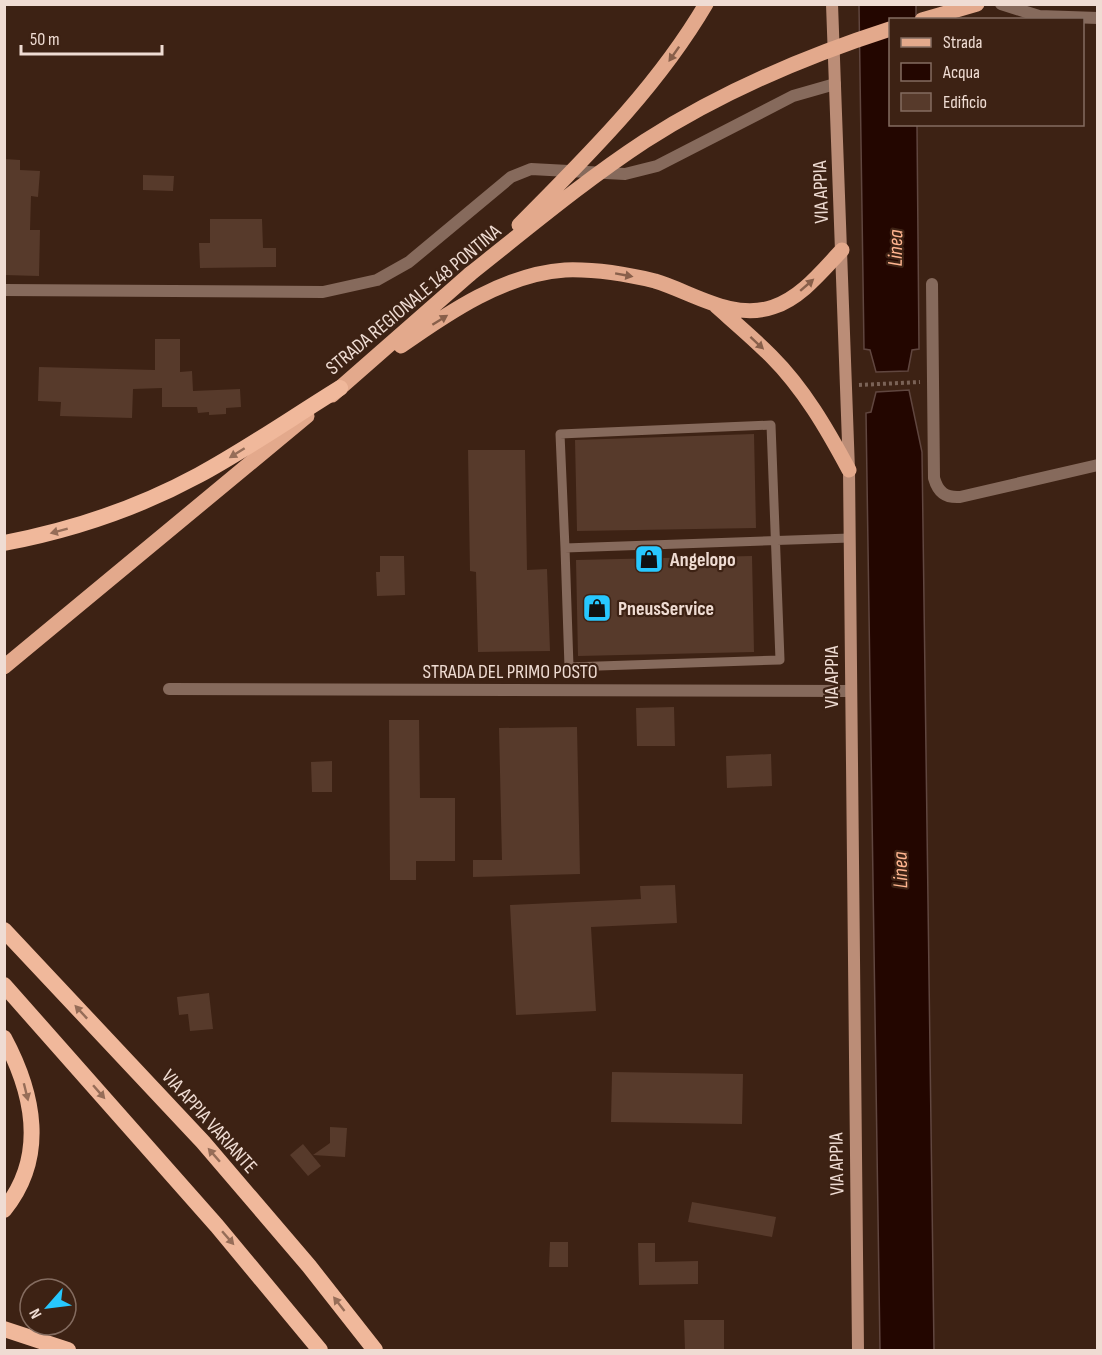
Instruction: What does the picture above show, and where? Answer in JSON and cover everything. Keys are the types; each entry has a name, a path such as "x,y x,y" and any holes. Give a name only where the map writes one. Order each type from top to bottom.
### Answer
{"highway":[{"path":"4,543 82,524 152,498 201,474 340,388"},
{"name":"VIA APPIA VARIANTE","path":"10,936 210,1150 303,1258 375,1350"},
{"path":"4,985 217,1226 320,1350"},
{"path":"4,1038 22,1077 29,1106 32,1134 29,1166 19,1189 4,1210"},
{"path":"4,1329 68,1350"}],"main road":[{"path":"470,274 586,158 644,95 675,53 706,4"},
{"name":"VIA APPIA","path":"832,4 849,470 858,1350"},
{"path":"929,18 977,4"},
{"name":"STRADA REGIONALE 148 PONTINA","path":"4,667 340,388 470,274 599,173 669,127 733,93 787,69 889,30"},
{"path":"340,388 410,339 469,302 543,272 598,271 654,281 713,304 743,310 760,310 778,305 807,285 842,250"},
{"path":"713,304 772,357 799,388 849,470"}],"street":[{"path":"1001,4 1039,16 1098,18"},
{"path":"4,290 323,292 377,280 409,262 511,177 531,169 625,174 657,166 793,96 835,84"},
{"path":"932,285 934,478 939,490 949,497 960,497 1098,465"},
{"name":"STRADA DEL PRIMO POSTO","path":"169,689 850,691"}],"lane":[{"path":"771,425 776,540 780,660 569,667 560,434 771,425"},
{"path":"565,548 850,538"}],"path":[{"path":"873,383 912,382"}],"water":[{"name":"Linea","path":"859,5 916,5 916,18 889,18 889,126 917,126 919,349 912,350 908,371 876,372 870,350 864,349"},
{"name":"Linea","path":"909,390 922,452 934,1350 880,1350 866,413 871,412 876,392"}],"building":[{"path":"4,159 20,160 20,170 40,171 38,197 31,196 30,230 40,230 39,276 4,275"},
{"path":"143,175 174,176 173,191 143,190"},
{"path":"210,219 262,219 263,248 276,248 276,267 200,268 199,243 210,243"},
{"path":"155,339 180,339 180,372 192,371 193,391 240,389 241,407 226,408 226,414 209,415 209,412 198,413 197,407 162,407 162,388 133,389 132,418 60,416 61,402 38,401 39,367 155,370"},
{"path":"754,434 756,528 577,531 575,440"},
{"path":"468,450 525,450 527,570 547,569 550,651 478,652 476,572 470,571"},
{"path":"380,556 404,556 405,595 377,596 376,572 380,572"},
{"path":"752,556 754,652 578,656 576,560"},
{"path":"674,707 675,746 637,746 636,708"},
{"path":"389,720 419,720 420,798 455,798 455,861 416,861 416,880 390,880"},
{"path":"577,727 580,874 473,877 473,860 502,860 499,728"},
{"path":"771,754 772,786 727,788 726,756"},
{"path":"332,761 332,792 312,792 311,762"},
{"path":"675,885 677,923 591,927 596,1011 516,1015 510,905 641,899 640,886"},
{"path":"209,993 213,1029 190,1031 188,1014 179,1015 177,997"},
{"path":"612,1072 743,1074 742,1124 611,1122"},
{"path":"330,1127 347,1128 345,1157 313,1155 330,1143"},
{"path":"303,1144 321,1166 308,1176 290,1155"},
{"path":"692,1202 776,1217 772,1237 688,1222"},
{"path":"550,1242 568,1242 568,1267 549,1267"},
{"path":"638,1243 655,1243 655,1262 698,1261 698,1284 639,1285"},
{"path":"684,1320 724,1320 724,1350 685,1350"}],"place":[{"name":"Angelopo","path":"649,559"},
{"name":"PneusService","path":"597,608"}]}
